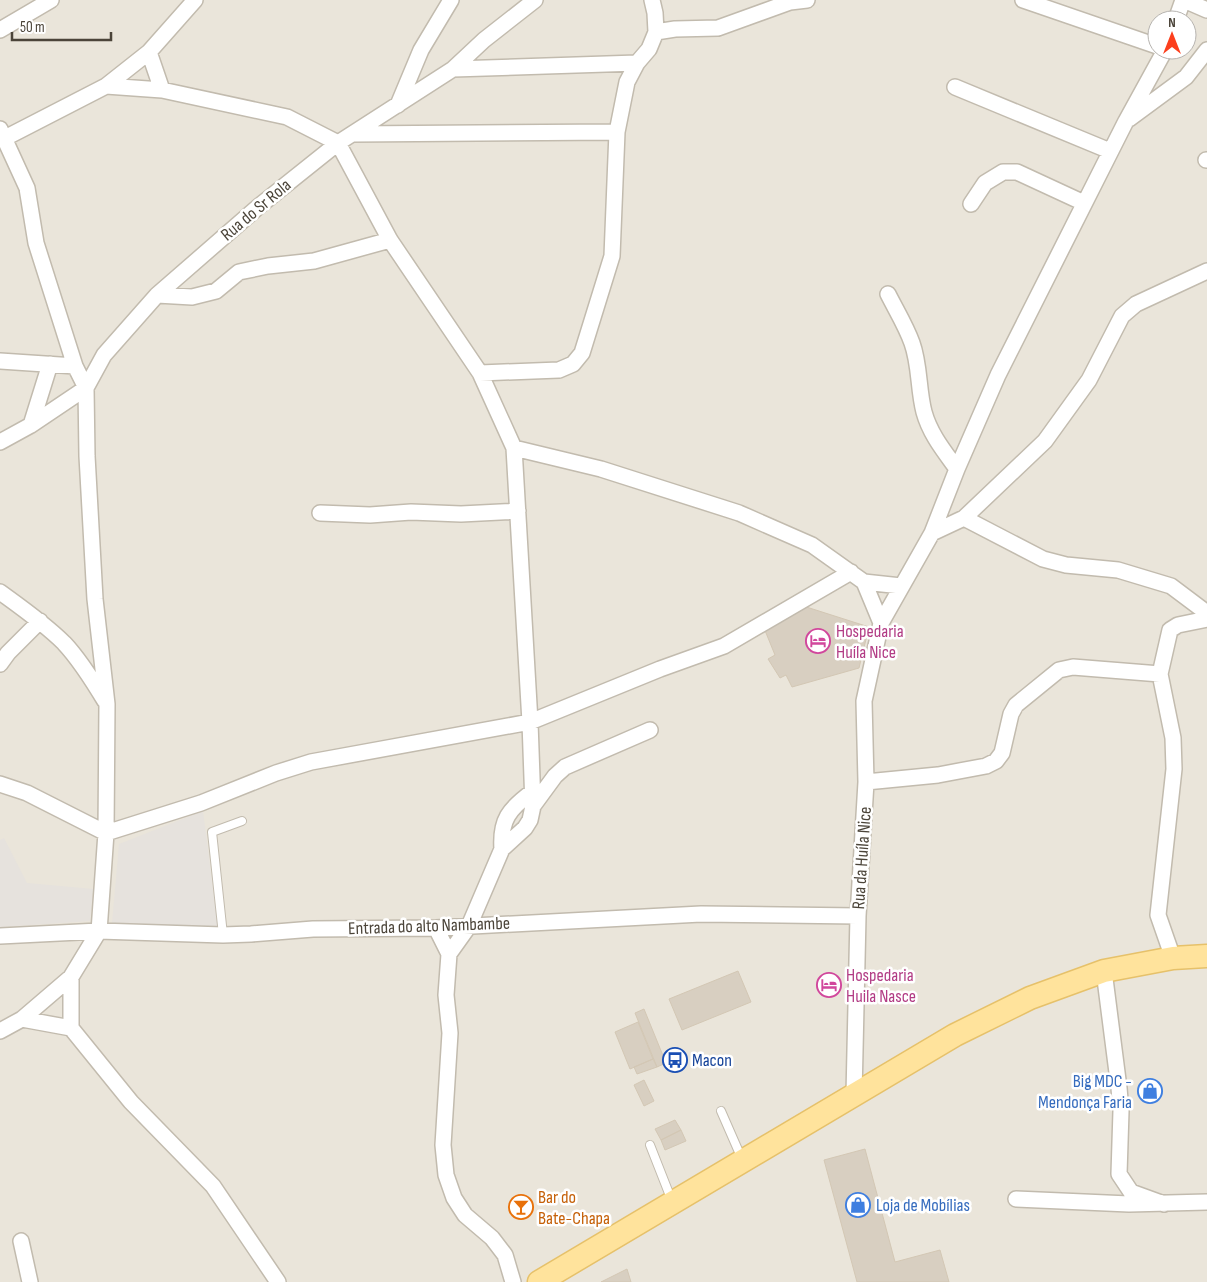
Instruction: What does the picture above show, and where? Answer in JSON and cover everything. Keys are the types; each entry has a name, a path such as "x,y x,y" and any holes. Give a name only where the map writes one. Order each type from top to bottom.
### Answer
{"main road":[{"path":"539,1282 955,1035 1030,998 1104,971 1173,958 1207,956"}],"street":[{"path":"0,30 51,0"},
{"path":"0,1031 22,1019 71,977 99,931 106,833 107,704 95,599 86,388 75,366 36,243 27,188 2,134 106,86 149,52 195,0"},
{"path":"398,106 421,50 451,0"},
{"name":"Rua do Sr Rola","path":"0,442 31,425 86,388 104,355 157,295 258,207 338,143 398,106 452,68 534,0"},
{"path":"480,373 559,370 573,364 582,353 612,256 617,132 626,82 637,63 649,49 656,32 656,13 652,0"},
{"path":"656,32 675,29 718,28 790,1 806,0"},
{"path":"1023,0 1147,43"},
{"path":"1184,0 1207,10"},
{"path":"1126,121 1186,77 1207,50"},
{"path":"149,52 162,90"},
{"name":"Rua da Huíla Nice","path":"854,1095 858,916 866,782 864,701 881,623 932,533 957,469 998,375 1110,151 1159,60"},
{"path":"452,68 637,63"},
{"path":"106,86 162,90 287,117 338,143 390,240 480,373 514,448 530,722 532,799 530,820 525,828 502,849 469,926 449,954"},
{"path":"955,87 1110,151"},
{"path":"352,134 617,132"},
{"path":"971,204 985,183 1003,172 1017,172 1084,203"},
{"path":"157,295 192,297 216,291 239,272 268,266 314,261 390,240"},
{"path":"932,533 964,518 1045,441 1089,380 1122,316 1136,304 1207,272"},
{"path":"888,294 912,344 924,410 929,426 957,469"},
{"path":"0,361 75,366"},
{"path":"31,425 50,364"},
{"path":"514,448 601,469 740,513 812,545 864,582 881,623"},
{"path":"320,513 370,515 412,512 461,514 518,511"},
{"path":"964,518 1043,559 1066,566 1118,570 1171,586 1207,613"},
{"path":"0,784 27,792 106,833 201,804 276,773 311,762 530,722 660,668 724,646 851,572"},
{"path":"864,582 901,586"},
{"path":"0,592 40,622 64,644 91,678 107,704"},
{"path":"1173,958 1158,916 1174,769 1173,738 1160,674 1170,630 1178,625 1207,620"},
{"path":"0,664 8,653 40,622"},
{"path":"866,782 938,775 986,766 996,761 1002,753 1011,714 1016,705 1059,670 1073,667 1160,674"},
{"path":"502,849 501,835 503,824 507,815 518,803 532,799 566,767 650,730"},
{"name":"Entrada do alto Nambambe","path":"0,936 99,931 223,935 312,929 436,928 701,914 858,916"},
{"path":"436,928 449,954 446,995 450,1033 443,1145 446,1175 454,1198 466,1215 492,1238 505,1255 513,1282"},
{"path":"1104,971 1119,1088 1119,1174 1131,1192 1164,1204"},
{"path":"71,977 71,1028 131,1102 213,1186 278,1282"},
{"path":"22,1019 71,1028"},
{"path":"1016,1199 1164,1204 1207,1202"},
{"path":"21,1241 30,1282"}],"lane":[{"path":"223,935 212,832 242,820"},
{"path":"721,1111 743,1160"},
{"path":"650,1145 673,1202"}],"shaded area":[{"path":"0,0 1207,0 1207,1282 0,1282"},
{"path":"203,811 218,927 112,923 119,844"},
{"path":"4,838 27,883 93,889 90,921 0,927 0,840"}],"building":[{"name":"Hospedaria Huíla Nice","path":"797,604 869,627 859,668 792,687 786,675 780,678 768,659 775,655 764,628"},
{"path":"738,971 751,1002 682,1030 669,999"},
{"path":"644,1009 666,1063 657,1067 635,1013"},
{"path":"638,1022 653,1059 630,1069 615,1032"},
{"path":"653,1059 657,1067 637,1074 634,1067"},
{"path":"644,1080 654,1101 644,1106 634,1085"},
{"path":"675,1120 681,1130 661,1140 655,1129"},
{"path":"681,1130 686,1141 665,1150 661,1140"},
{"name":"Loja de Mobílias","path":"865,1149 895,1262 940,1250 949,1282 857,1282 824,1160"},
{"path":"627,1269 631,1282 601,1282"}],"place":[{"name":"Hospedaria Huíla Nice","path":"818,641"},
{"name":"Hospedaria Huila Nasce","path":"829,985"},
{"name":"Macon","path":"675,1060"},
{"name":"Big MDC - Mendonça Faria","path":"1150,1091"},
{"name":"Loja de Mobílias","path":"858,1205"},
{"name":"Bar do Bate-Chapa","path":"521,1207"}]}
